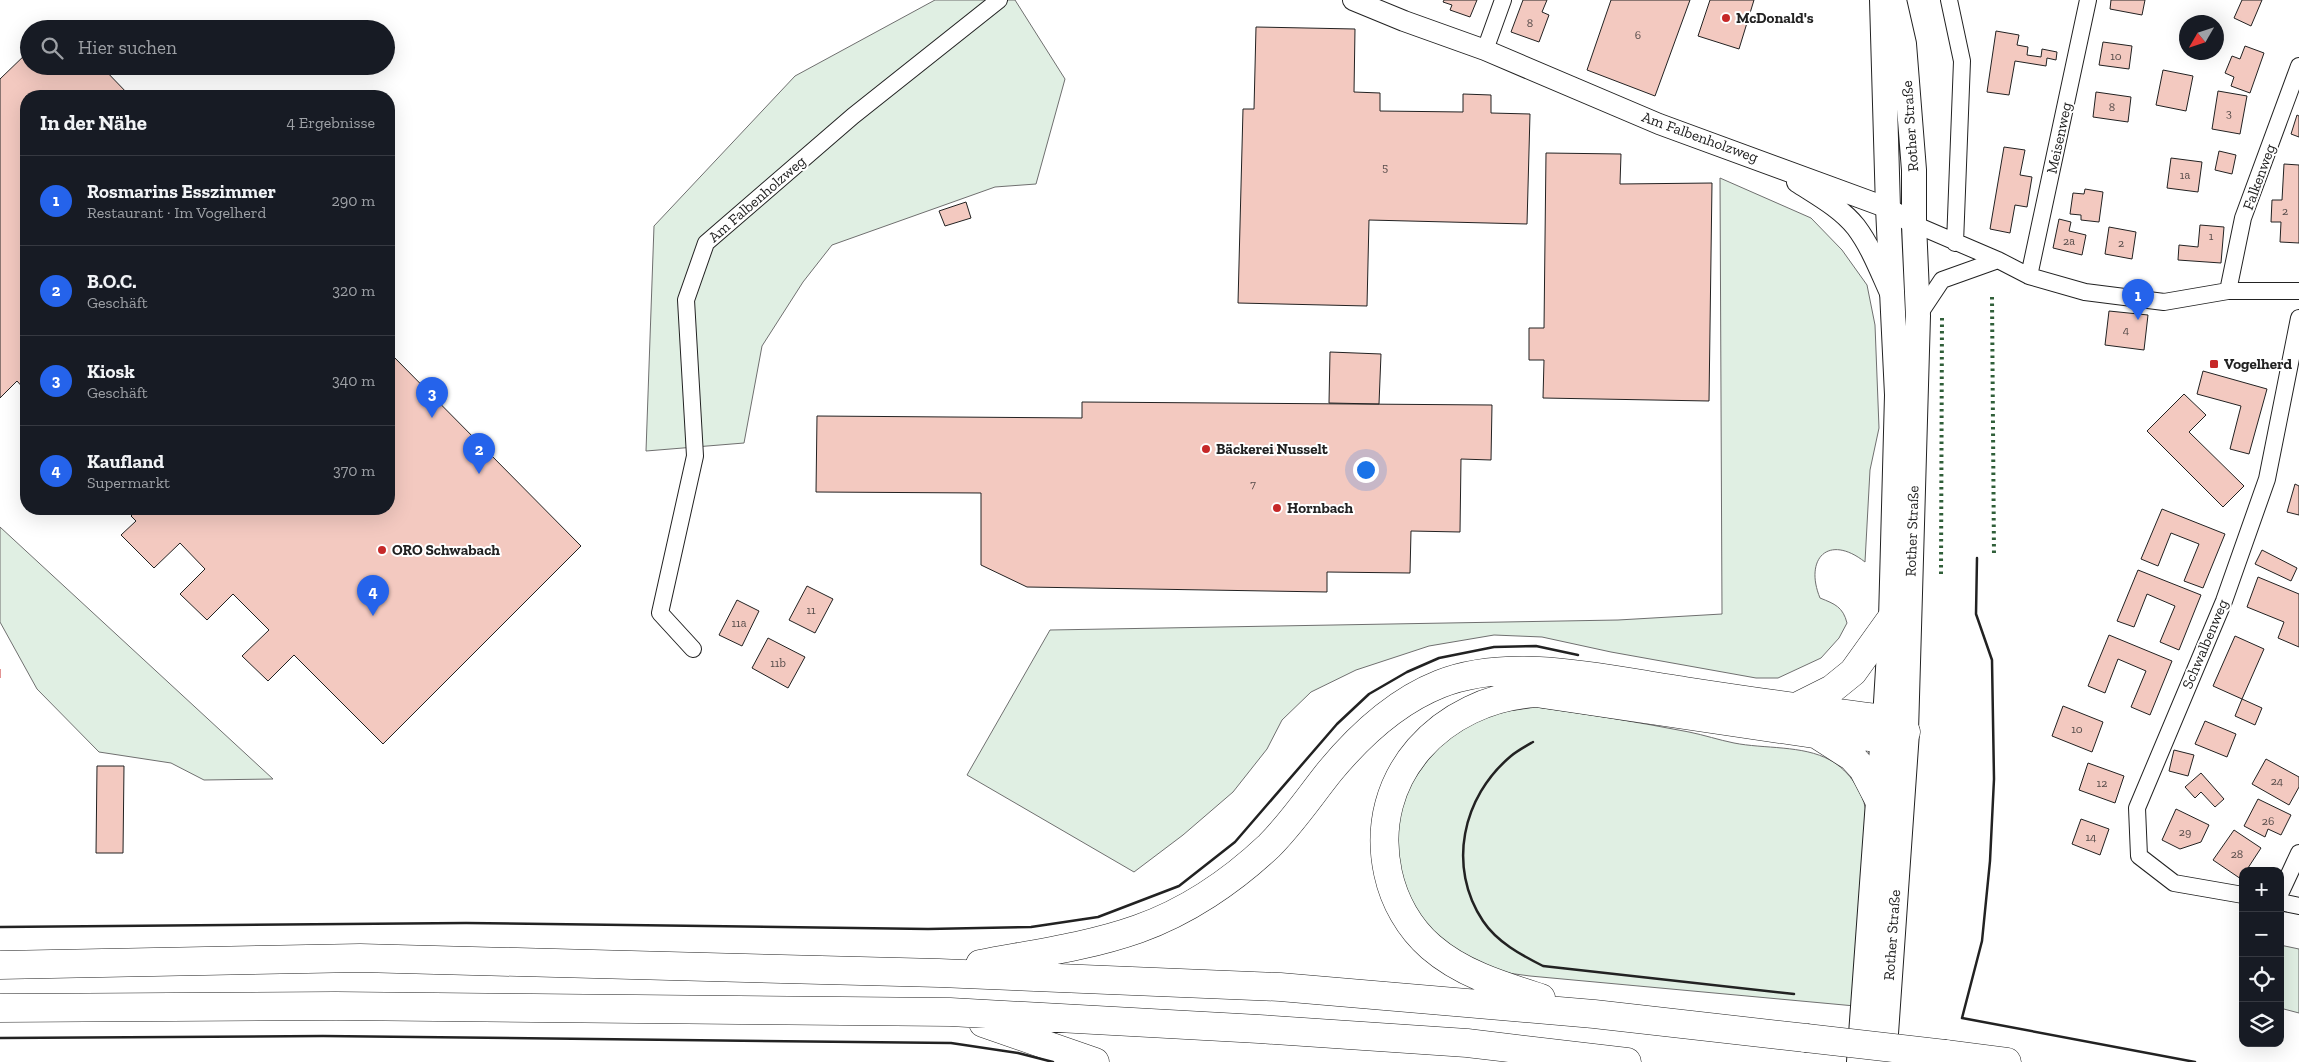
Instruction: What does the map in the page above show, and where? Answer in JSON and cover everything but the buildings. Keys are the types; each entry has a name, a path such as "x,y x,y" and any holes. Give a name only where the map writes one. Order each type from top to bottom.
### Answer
{"highway":[{"path":"1794,708 1832,689 1853,672 1891,619"},
{"path":"939,973 1093,941 1136,930 1165,918 1236,874 1270,845 1332,769 1360,739 1385,717 1414,697 1441,684 1480,674 1541,671 1794,708 1892,730"},
{"path":"1594,1014 1496,984 1460,967 1431,947 1407,919 1392,890 1386,862 1384,829 1388,803 1401,773 1419,747 1441,727 1463,712 1492,700 1514,695 1536,694 1814,734 1854,735 1892,730"},
{"path":"1814,734 1852,758 1863,769 1879,800"},
{"path":"0,965 360,958 939,973 1280,987 1594,1014 2007,1062"},
{"path":"0,1008 336,1006 950,1012 1457,1042 1617,1061"},
{"path":"950,1012 1095,1062"},
{"path":"1574,1062 1617,1061"}],"main road":[{"name":"Rother Straße","path":"1860,1062 1879,800 1892,730 1891,619 1897,396 1888,208 1882,0"},
{"name":"Rother Straße","path":"1883,1062 1892,730 1918,316 1914,170 1904,44 1894,0"}],"street":[{"name":"Am Falbenholzweg","path":"693,649 660,613 695,456 686,300 706,243 853,116 1000,0"},
{"name":"Am Falbenholzweg","path":"1353,0 1404,21 1485,50 1659,124 1888,208 1914,224"},
{"path":"1485,50 1503,0"},
{"path":"1949,0 1962,61 1955,243"},
{"name":"Meisenweg","path":"2029,276 2088,0"},
{"name":"Falkenweg","path":"2228,291 2243,218 2299,66"},
{"path":"1769,163 1834,207 1855,226 1870,250 1893,300"},
{"path":"1914,224 1998,260 2029,276 2086,292 2164,302 2228,291 2299,291"},
{"path":"1918,316 1942,280 1998,260"},
{"name":"Schwalbenweg","path":"2239,894 2174,883 2139,856 2136,808 2224,601 2268,479 2299,318"},
{"path":"2284,885 2299,853"},
{"path":"2284,903 2299,906"}],"green space":[{"path":"935,0 1015,0 1065,79 1036,184 995,187 832,245 803,282 762,346 744,443 646,451 654,226 795,76"},
{"path":"1720,178 1811,218 1842,250 1867,285 1875,325 1879,428 1870,470 1865,562 1852,554 1840,550 1830,550 1823,554 1817,562 1815,572 1816,584 1820,598 1838,607 1847,623 1839,638 1821,658 1778,678 1756,678 1611,652 1542,637 1494,635 1429,646 1356,670 1311,692 1282,720 1267,749 1233,792 1183,835 1134,872 967,775 1050,630 1618,620 1722,614"},
{"path":"0,527 273,779 204,780 171,763 99,752 37,689 0,622"},
{"path":"1536,707 1651,725 1746,745 1808,752 1830,760 1844,770 1859,790 1867,815 1855,1006 1500,972 1445,946 1424,923 1402,890 1395,858 1400,799 1442,740 1489,714"},
{"path":"2284,946 2299,949 2299,1013 2284,1009"}],"hedge":[{"path":"1992,297 1994,556"},
{"path":"1941,574 1942,318"}],"wall":[{"path":"1977,558 1976,614 1992,660 1994,779 1990,861 1982,941 1962,1018 2195,1062"},
{"path":"0,927 466,923 928,929 1031,927 1098,917 1179,886 1235,842 1337,724 1369,694 1407,672 1439,658 1494,647 1536,646 1578,655"},
{"path":"1533,742 1511,756 1494,773 1481,791 1471,812 1465,834 1463,856 1465,878 1472,900 1483,921 1502,942 1543,966 1794,994"},
{"path":"0,1038 323,1036 951,1043 1018,1053 1053,1062"}],"power":[{"path":"0,669 0,678"}],"place":[{"name":"McDonald's","path":"1726,18"},
{"name":"Rosmarins Esszimmer","path":"2138,320"},
{"name":"Vogelherd","path":"2214,364"},
{"name":"Kiosk","path":"432,418"},
{"name":"Bäckerei Nusselt","path":"1206,449"},
{"name":"B.O.C.","path":"479,474"},
{"name":"Hornbach","path":"1277,508"},
{"name":"ORO Schwabach","path":"382,550"},
{"name":"Kaufland","path":"373,616"}]}
